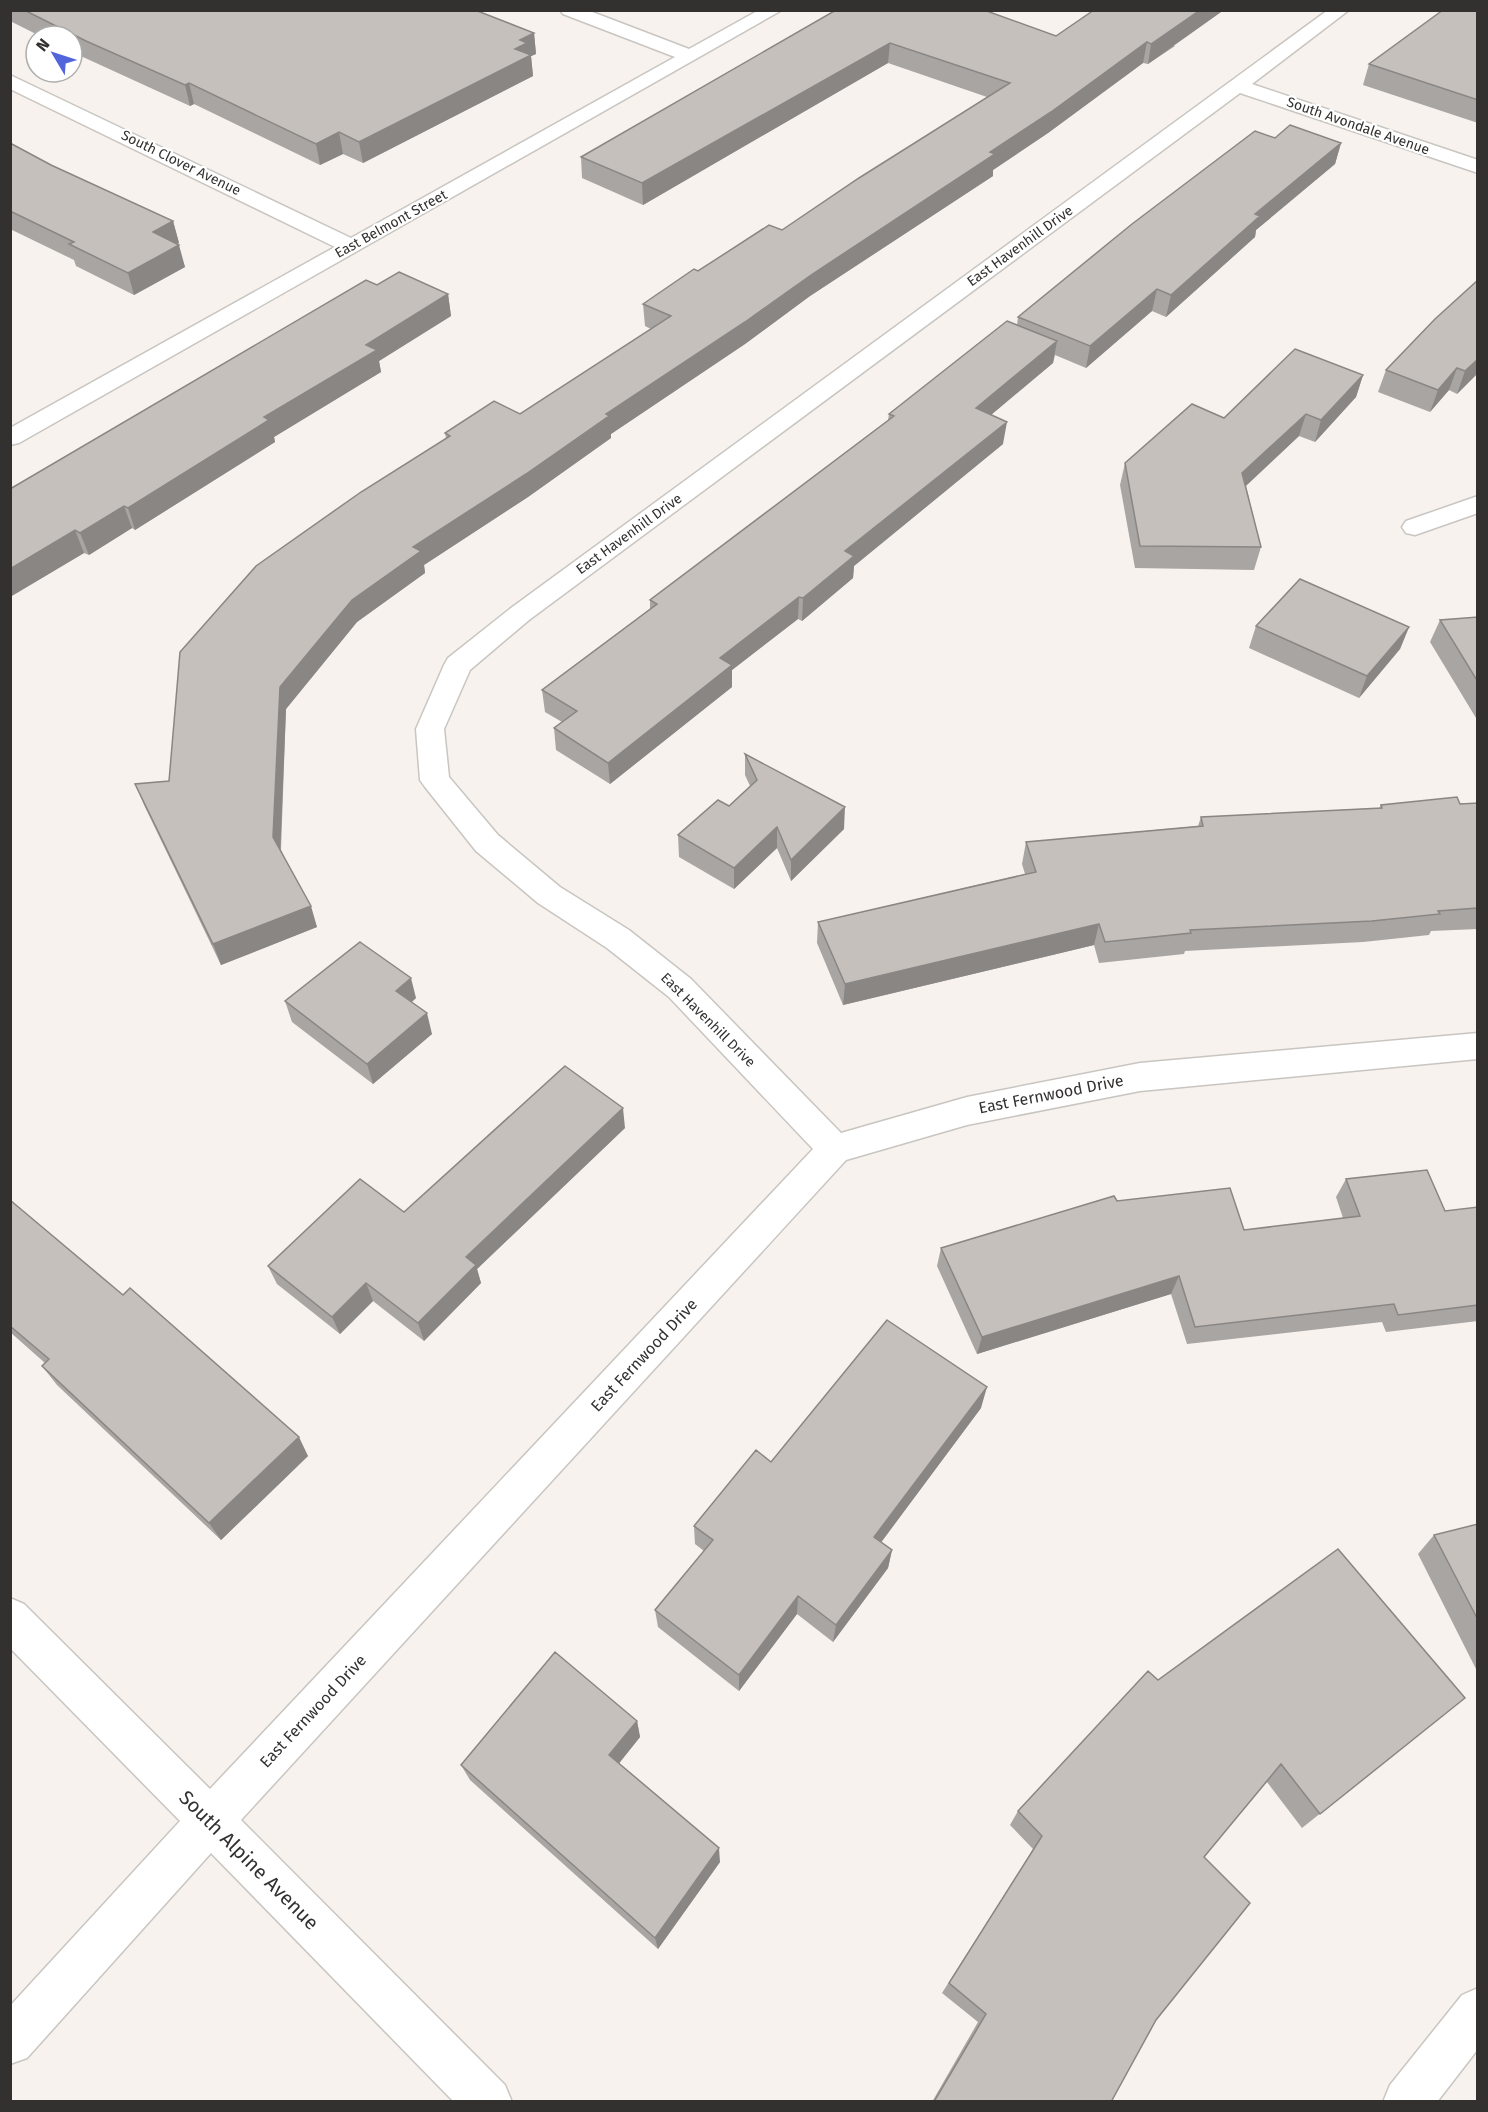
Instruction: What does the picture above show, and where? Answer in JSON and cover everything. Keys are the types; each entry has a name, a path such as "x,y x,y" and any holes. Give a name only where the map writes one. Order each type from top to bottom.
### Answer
{"street":[{"path":"570,10 690,56"},
{"name":"East Belmont Street","path":"10,438 772,10"},
{"name":"East Havenhill Drive","path":"835,1149 680,988 618,939 549,896 487,843 435,780 430,729 458,666 520,614 1340,10"},
{"name":"South Clover Avenue","path":"10,81 351,246"},
{"name":"South Avondale Avenue","path":"1238,86 1478,167"},
{"path":"1415,527 1478,504"},
{"name":"East Fernwood Drive","path":"10,2040 211,1820 835,1149 967,1111 1140,1077 1478,1046"},
{"name":"South Alpine Avenue","path":"10,1618 488,2102"},
{"path":"1407,2102 1478,2011"}],"building":[{"path":"24,10 475,10 534,33 520,40 527,43 515,49 531,55 359,142 339,132 316,144 189,83 185,85 84,40 84,24 52,24"},
{"path":"836,10 984,10 1056,36 1094,10 1200,10 1151,44 1147,42 1051,112 990,152 995,154 606,414 609,416 526,474 413,547 421,551 352,600 280,687 273,837 311,906 213,944 135,784 169,781 180,652 256,566 361,492 450,436 445,433 494,401 520,414 671,316 643,304 694,269 698,271 769,225 782,230 859,178 1010,83 890,43 642,183 581,157"},
{"path":"1443,10 1478,10 1478,100 1369,64"},
{"path":"1290,125 1341,143 1255,214 1260,216 1171,295 1157,289 1090,346 1018,317 1132,224 1255,131 1275,138"},
{"path":"10,143 51,165 173,221 153,232 179,245 128,273 69,244 74,242 10,211"},
{"path":"399,272 448,294 366,345 377,350 264,417 269,420 128,508 124,506 80,533 75,530 10,569 10,489 366,280 377,285"},
{"path":"1478,280 1478,359 1465,371 1457,368 1438,390 1386,370 1435,319"},
{"path":"1007,321 1057,341 976,408 1007,422 845,551 854,556 803,598 799,597 720,658 732,665 608,763 554,728 577,711 542,690 657,604 650,600 894,416 889,414"},
{"path":"1295,349 1363,375 1321,420 1306,414 1242,473 1261,547 1140,546 1125,463 1192,404 1224,418"},
{"path":"1300,579 1409,627 1367,676 1256,626"},
{"path":"1478,617 1478,682 1440,620"},
{"path":"745,754 845,807 791,860 777,827 734,868 678,835 718,800 729,806 757,780"},
{"path":"1457,797 1460,804 1478,803 1478,908 1438,911 1440,914 1372,921 1190,930 1191,933 1105,942 1099,924 845,984 818,922 1036,872 1026,842 1203,826 1201,817 1382,808 1381,805"},
{"path":"360,942 411,978 396,991 427,1013 367,1064 285,1001"},
{"path":"565,1066 623,1108 466,1257 476,1265 418,1323 366,1283 332,1317 268,1266 360,1179 404,1212"},
{"path":"1427,1170 1445,1211 1478,1207 1478,1305 1398,1315 1394,1304 1195,1327 1179,1276 982,1337 941,1248 1114,1196 1117,1201 1230,1188 1244,1230 1360,1216 1346,1179"},
{"path":"10,1200 123,1295 130,1288 299,1437 209,1523 42,1366 49,1359 10,1326"},
{"path":"887,1320 987,1387 874,1537 892,1550 836,1625 798,1596 739,1675 655,1610 713,1540 694,1526 756,1450 771,1462"},
{"path":"1478,1524 1478,1620 1434,1535"},
{"path":"1338,1549 1465,1698 1320,1814 1281,1764 1204,1857 1250,1903 1156,2020 1111,2102 936,2102 935,2100 986,2014 949,1983 1042,1836 1018,1811 1148,1671 1158,1680"},
{"path":"555,1652 637,1721 609,1755 719,1848 655,1938 461,1765"}]}
